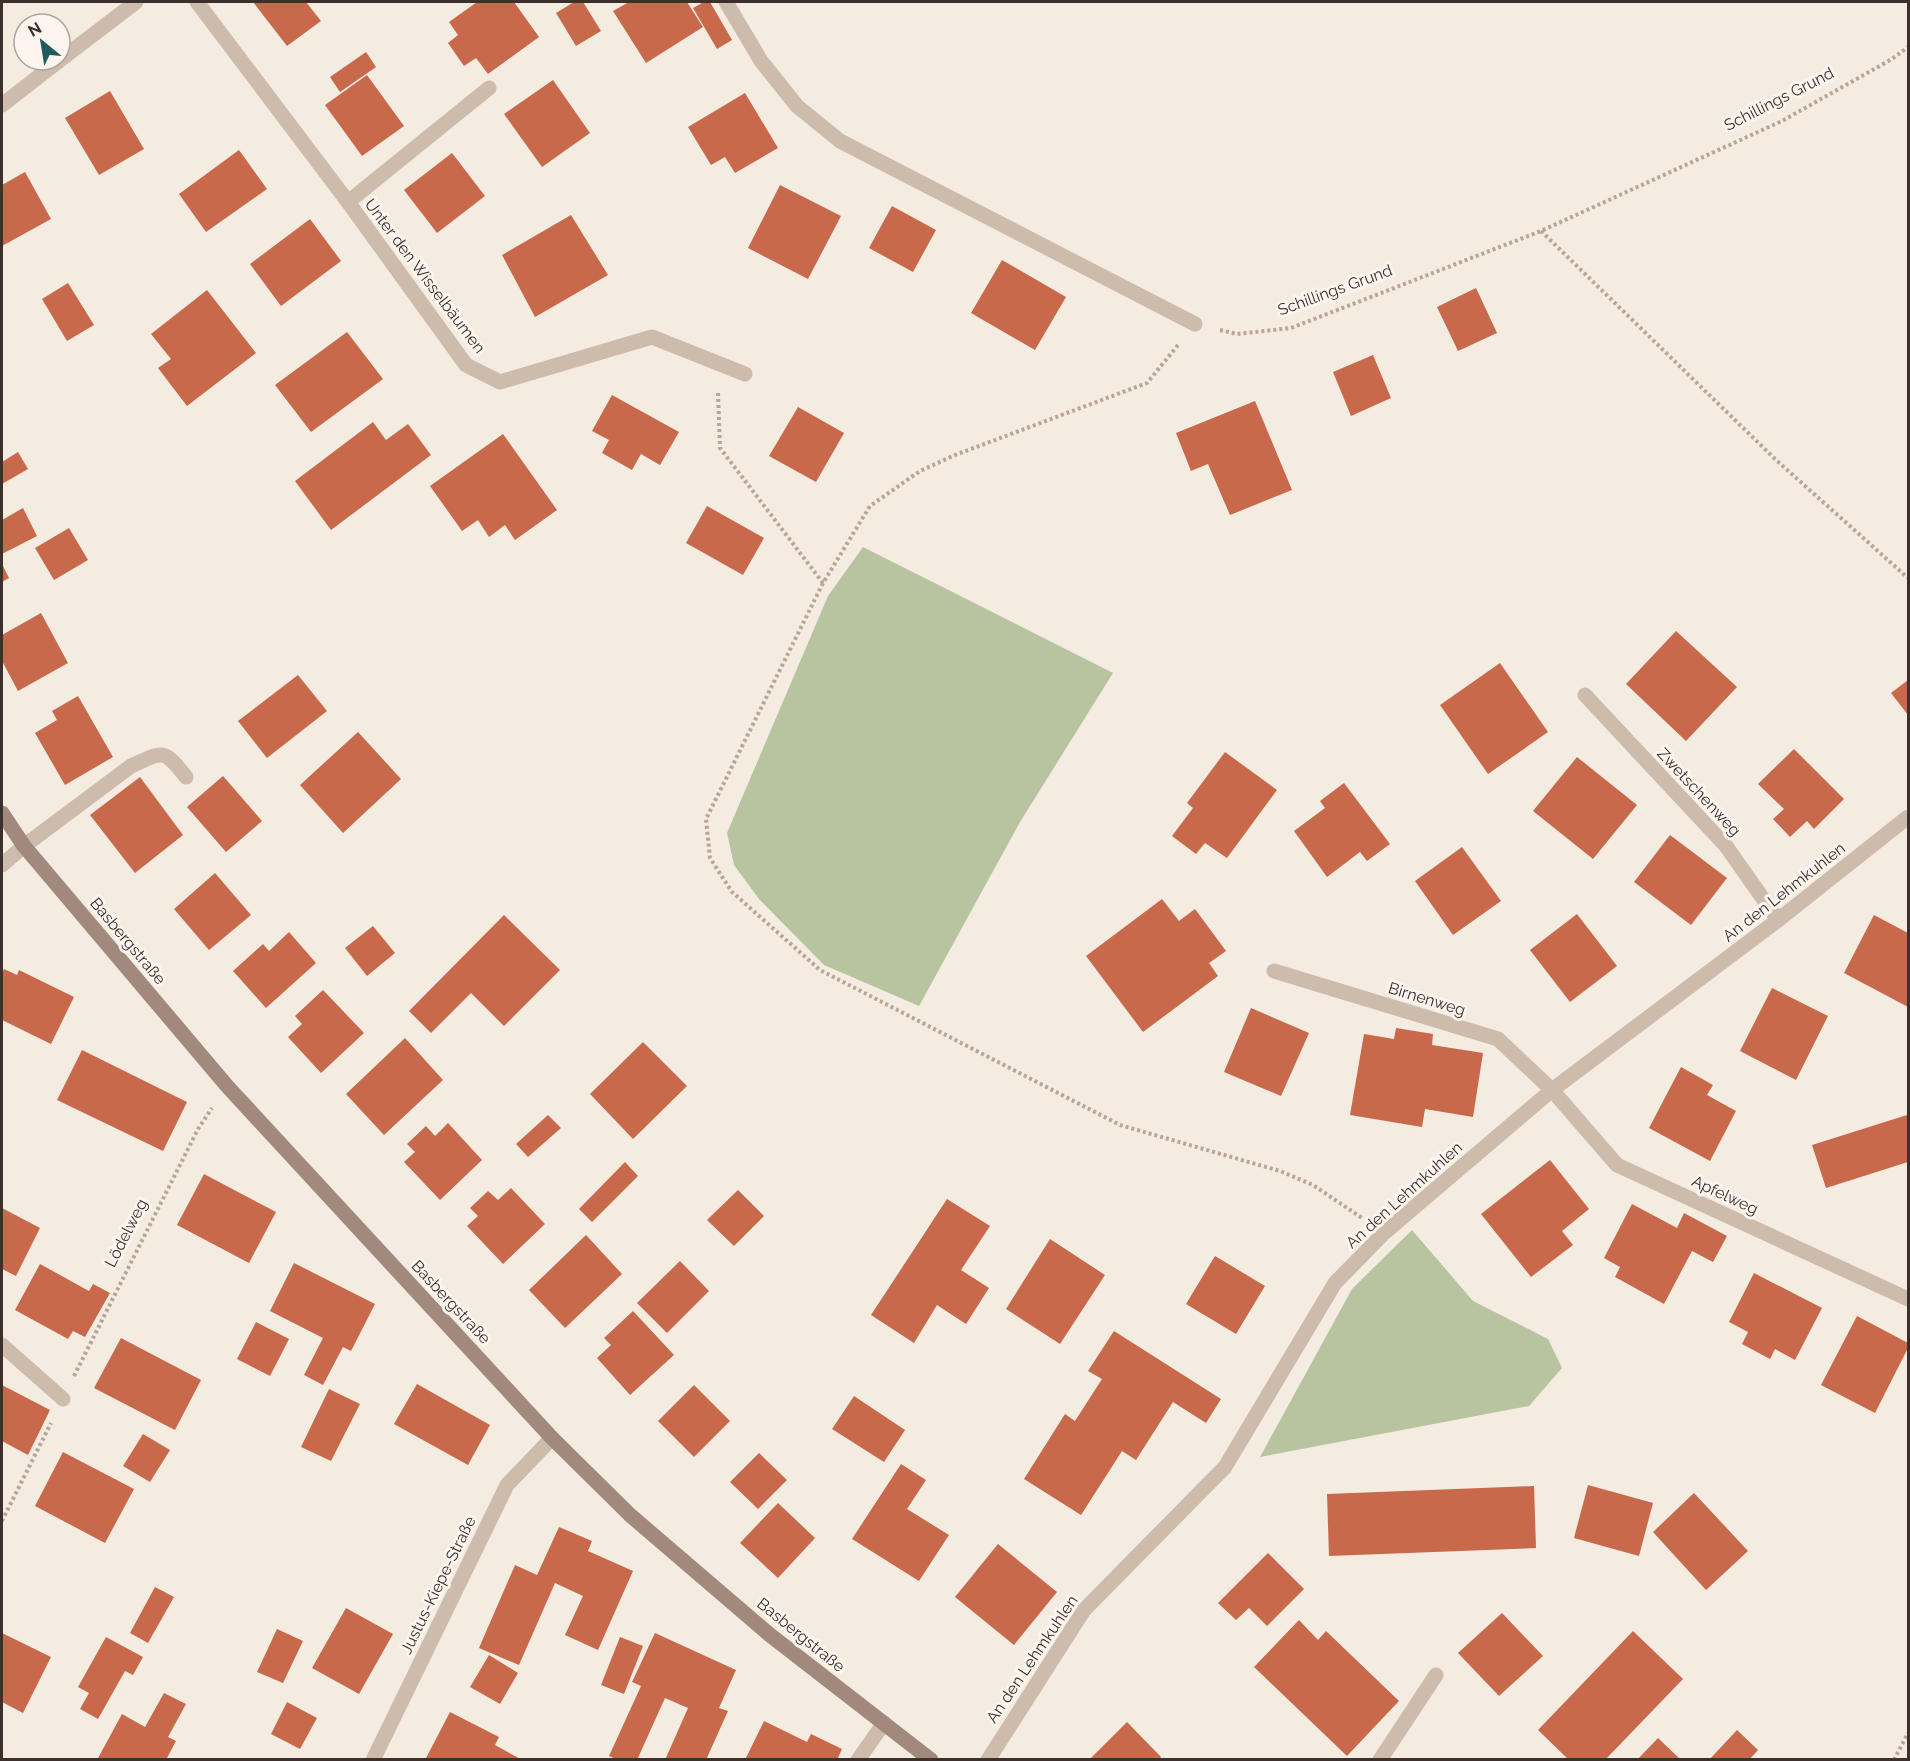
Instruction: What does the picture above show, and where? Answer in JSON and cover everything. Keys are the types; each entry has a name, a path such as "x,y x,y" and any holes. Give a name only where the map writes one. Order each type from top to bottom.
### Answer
{"main road":[{"name":"Basbergstraße","path":"2,813 24,846 227,1086 552,1438 630,1515 770,1635 931,1760"}],"street":[{"path":"72,51 136,2"},
{"name":"Unter den Wisselbäumen","path":"197,2 348,202 466,365 500,382 652,337 745,375"},
{"path":"726,2 761,61 797,106 840,141 1195,324"},
{"path":"2,105 45,72"},
{"path":"348,202 489,88"},
{"name":"Zwetschenweg","path":"1585,695 1726,846 1779,920"},
{"path":"2,865 131,766 149,757 159,755 170,757 186,777"},
{"name":"An den Lehmkuhlen","path":"988,1760 1084,1610 1225,1467 1335,1283 1384,1233 1552,1089 1779,920 1908,817"},
{"name":"Birnenweg","path":"1274,971 1498,1039 1552,1089"},
{"name":"Apfelweg","path":"1552,1089 1617,1165 1908,1299"},
{"path":"2,1345 63,1399"},
{"name":"Justus-Kiepe-Straße","path":"373,1760 507,1485 552,1438"},
{"path":"1380,1760 1436,1675"},
{"path":"858,1760 884,1724"}],"path":[{"name":"Schillings Grund","path":"1195,324 1237,334 1291,328 1541,231 1782,121 1892,59 1908,47"},
{"path":"1541,231 1774,458 1908,578"},
{"path":"1195,324 1147,383 955,455 920,471 870,506 823,583 706,819 710,858 732,892 820,970 1120,1125 1280,1171 1312,1185 1384,1233"},
{"path":"718,364 720,448 823,583"},
{"name":"Lödelweg","path":"2,1521 198,1129 227,1086"},
{"path":"1894,1760 1908,1733"}],"green space":[{"path":"863,547 1113,673 1020,822 919,1006 824,965 759,899 734,865 727,833 828,596"},
{"path":"1412,1230 1473,1301 1548,1339 1562,1368 1529,1406 1260,1457 1352,1289"}],"building":[{"path":"253,2 306,2 321,21 287,46"},
{"path":"477,2 514,2 539,37 488,74 476,58 464,66 448,43 458,35 449,22"},
{"path":"574,2 583,2 601,31 576,46 556,13"},
{"path":"629,2 687,2 703,27 646,63 613,11"},
{"path":"704,2 710,2 732,40 717,49 693,8"},
{"path":"366,52 376,67 340,92 330,77"},
{"path":"367,75 404,126 362,156 325,105"},
{"path":"553,80 590,133 542,167 504,114"},
{"path":"110,91 144,149 99,175 65,118"},
{"path":"745,93 778,148 735,173 725,157 711,165 688,127"},
{"path":"239,150 267,189 206,232 179,194"},
{"path":"452,153 485,196 437,233 404,190"},
{"path":"25,172 51,219 2,246 2,185"},
{"path":"780,185 841,216 808,279 748,248"},
{"path":"892,206 936,230 913,272 869,248"},
{"path":"571,215 608,275 535,317 502,255"},
{"path":"310,219 341,261 281,306 250,264"},
{"path":"1002,260 1066,297 1035,350 971,313"},
{"path":"68,283 94,325 67,341 42,299"},
{"path":"1476,288 1497,333 1458,351 1437,307"},
{"path":"207,290 256,353 187,406 158,368 171,359 151,334"},
{"path":"347,332 383,379 311,432 275,385"},
{"path":"1373,355 1391,398 1351,416 1333,372"},
{"path":"612,395 679,432 660,465 641,454 632,470 602,453 609,440 592,431"},
{"path":"1255,401 1292,490 1230,515 1208,464 1191,471 1176,433"},
{"path":"798,407 844,433 816,482 769,456"},
{"path":"373,422 386,440 408,424 431,455 331,530 295,481"},
{"path":"503,434 557,510 515,540 505,525 489,537 478,520 462,531 430,486"},
{"path":"18,452 28,469 2,484 2,462"},
{"path":"707,506 764,538 743,575 686,543"},
{"path":"23,508 37,536 2,554 2,520"},
{"path":"69,528 88,560 54,580 35,548"},
{"path":"2,564 9,578 2,582"},
{"path":"41,613 68,663 18,691 2,661 2,635"},
{"path":"1676,631 1737,687 1686,741 1626,684"},
{"path":"1500,663 1548,732 1488,774 1440,705"},
{"path":"298,675 327,711 267,758 238,721"},
{"path":"1908,680 1908,715 1891,693"},
{"path":"78,696 113,757 65,785 35,733 57,720 52,711"},
{"path":"358,732 401,779 343,833 300,785"},
{"path":"1794,749 1844,799 1814,829 1807,821 1790,837 1773,819 1784,809 1758,784"},
{"path":"1225,752 1277,790 1227,858 1205,843 1196,854 1172,836 1193,808 1187,803"},
{"path":"1577,757 1637,805 1593,859 1533,811"},
{"path":"223,776 262,821 226,852 187,807"},
{"path":"140,777 183,835 135,873 90,815"},
{"path":"1344,783 1390,844 1367,861 1360,852 1327,877 1294,831 1325,808 1320,801"},
{"path":"1670,835 1727,878 1691,925 1634,882"},
{"path":"1462,847 1501,901 1453,935 1415,881"},
{"path":"215,873 251,915 209,950 174,909"},
{"path":"1162,899 1179,921 1195,909 1226,951 1209,963 1218,976 1143,1032 1086,956"},
{"path":"1577,914 1617,966 1570,1002 1530,950"},
{"path":"504,915 560,970 504,1026 471,993 431,1033 409,1011"},
{"path":"1874,915 1908,933 1908,1007 1844,973"},
{"path":"373,926 395,953 367,976 345,948"},
{"path":"289,932 316,963 266,1008 233,971 263,944 269,951"},
{"path":"4,969 17,975 19,970 74,997 51,1044 2,1020 2,973"},
{"path":"1772,988 1828,1016 1796,1080 1740,1051"},
{"path":"323,990 364,1033 321,1073 288,1037 302,1024 295,1016"},
{"path":"1251,1008 1309,1033 1281,1096 1224,1072"},
{"path":"1396,1028 1433,1034 1432,1045 1483,1053 1473,1117 1425,1109 1422,1127 1350,1115 1364,1034 1394,1039"},
{"path":"405,1038 443,1080 384,1135 346,1094"},
{"path":"643,1042 687,1086 633,1139 590,1094"},
{"path":"82,1050 187,1102 163,1151 57,1100"},
{"path":"1681,1067 1713,1085 1707,1095 1736,1111 1710,1161 1649,1128"},
{"path":"548,1115 561,1128 528,1157 516,1144"},
{"path":"1907,1115 1908,1162 1826,1188 1812,1145"},
{"path":"448,1123 482,1160 440,1200 404,1162 415,1152 407,1144 426,1126 435,1136"},
{"path":"1550,1160 1589,1209 1562,1231 1573,1245 1531,1277 1481,1214"},
{"path":"625,1162 638,1176 592,1222 579,1209"},
{"path":"204,1174 276,1212 249,1263 177,1225"},
{"path":"511,1188 545,1224 503,1264 467,1226 478,1216 470,1208 488,1191 498,1200"},
{"path":"738,1190 764,1216 734,1246 707,1220"},
{"path":"947,1199 990,1226 961,1270 989,1288 966,1324 937,1305 914,1343 871,1315"},
{"path":"1632,1204 1677,1228 1684,1213 1727,1236 1713,1262 1692,1251 1664,1304 1615,1277 1620,1267 1604,1258"},
{"path":"2,1208 40,1228 16,1276 2,1269"},
{"path":"586,1235 622,1274 565,1328 529,1290"},
{"path":"1050,1239 1105,1275 1060,1344 1006,1309"},
{"path":"1215,1256 1265,1286 1236,1334 1186,1304"},
{"path":"680,1261 709,1291 667,1333 637,1303"},
{"path":"294,1263 375,1304 351,1351 343,1347 323,1385 304,1375 323,1338 270,1311"},
{"path":"40,1264 89,1291 93,1284 110,1293 85,1337 73,1331 68,1339 15,1310"},
{"path":"1754,1273 1822,1308 1795,1360 1775,1349 1770,1359 1742,1344 1748,1332 1729,1322"},
{"path":"633,1311 674,1355 630,1395 597,1358 611,1345 604,1338"},
{"path":"1857,1316 1908,1343 1908,1348 1875,1413 1821,1385"},
{"path":"256,1322 289,1339 270,1376 237,1359"},
{"path":"1114,1331 1221,1399 1206,1423 1173,1402 1136,1460 1122,1451 1081,1515 1024,1479 1065,1414 1075,1421 1102,1379 1088,1371"},
{"path":"121,1338 201,1380 175,1430 94,1388"},
{"path":"417,1384 490,1425 468,1465 394,1424"},
{"path":"2,1385 50,1410 28,1455 2,1441"},
{"path":"694,1385 730,1421 694,1457 658,1421"},
{"path":"329,1389 360,1404 331,1461 301,1447"},
{"path":"854,1396 905,1430 884,1462 832,1429"},
{"path":"143,1434 170,1450 150,1482 123,1466"},
{"path":"63,1452 134,1489 105,1543 35,1506"},
{"path":"759,1453 787,1480 758,1509 730,1482"},
{"path":"901,1464 926,1480 907,1509 949,1535 919,1581 852,1539"},
{"path":"1588,1485 1653,1503 1639,1556 1574,1538"},
{"path":"1534,1486 1536,1548 1329,1556 1327,1494"},
{"path":"1694,1493 1748,1551 1706,1590 1653,1532"},
{"path":"778,1503 815,1538 778,1578 740,1543"},
{"path":"559,1527 592,1541 588,1551 633,1571 598,1650 565,1635 583,1596 555,1583 519,1665 479,1648 515,1565 537,1575"},
{"path":"998,1544 1057,1592 1014,1645 955,1597"},
{"path":"1268,1553 1304,1589 1267,1626 1249,1608 1236,1620 1218,1603"},
{"path":"155,1587 174,1597 148,1643 130,1633"},
{"path":"346,1608 393,1634 359,1694 312,1668"},
{"path":"1502,1613 1543,1656 1499,1696 1458,1653"},
{"path":"1299,1620 1318,1640 1326,1631 1399,1701 1347,1756 1254,1667"},
{"path":"277,1629 303,1641 283,1683 257,1672"},
{"path":"1633,1631 1683,1679 1605,1760 1569,1760 1538,1730"},
{"path":"2,1633 51,1657 23,1713 2,1702"},
{"path":"655,1633 736,1670 719,1708 728,1711 706,1760 665,1760 688,1708 665,1698 637,1760 618,1760 609,1756 641,1686 632,1682"},
{"path":"106,1637 143,1657 133,1675 125,1671 98,1719 80,1709 89,1693 78,1687"},
{"path":"620,1637 643,1646 624,1694 601,1685"},
{"path":"489,1655 518,1673 500,1704 470,1687"},
{"path":"164,1693 186,1704 168,1737 176,1741 166,1760 97,1760 122,1714 145,1727"},
{"path":"287,1702 317,1718 300,1749 271,1734"},
{"path":"450,1712 499,1737 495,1745 522,1760 425,1760"},
{"path":"764,1721 807,1742 811,1734 842,1749 837,1760 745,1760"},
{"path":"1127,1722 1161,1757 1159,1760 1089,1760"},
{"path":"1737,1730 1758,1750 1749,1760 1709,1760"},
{"path":"1658,1738 1681,1760 1637,1760"}]}
